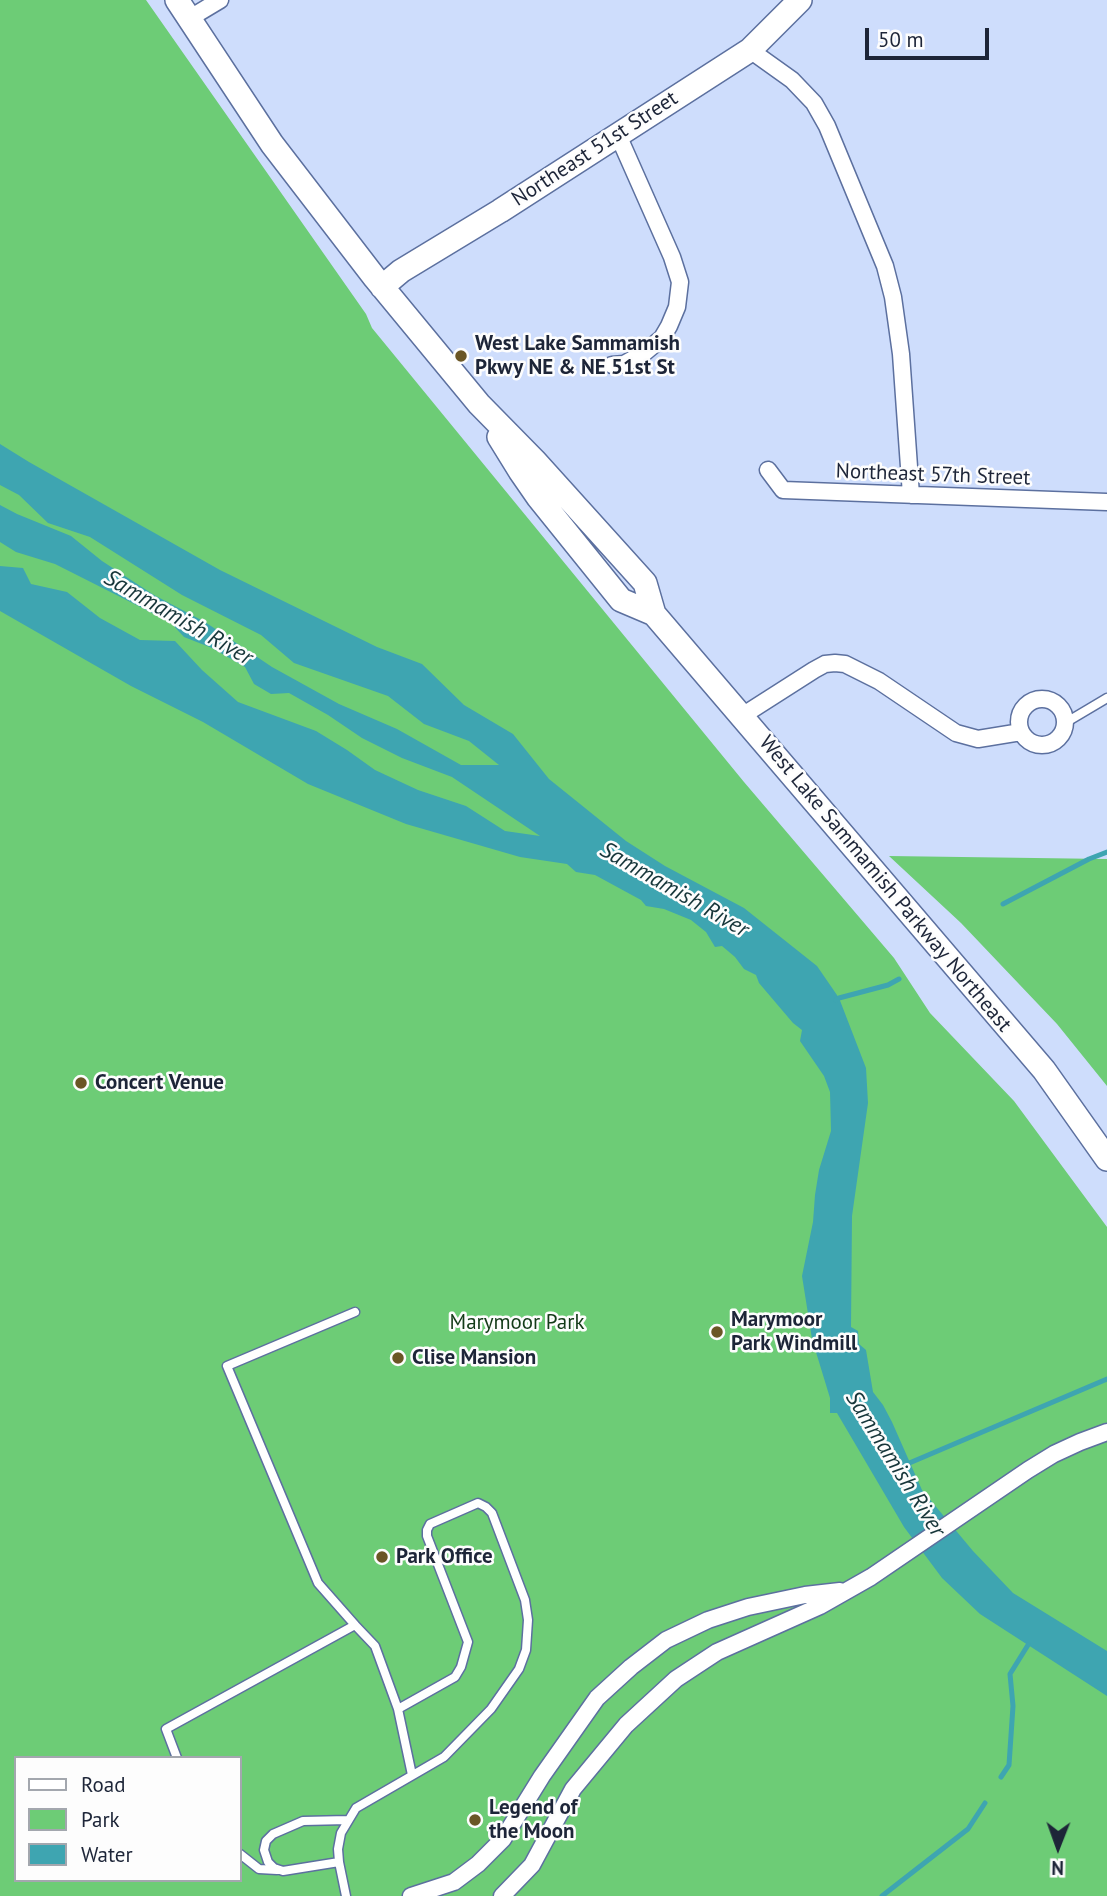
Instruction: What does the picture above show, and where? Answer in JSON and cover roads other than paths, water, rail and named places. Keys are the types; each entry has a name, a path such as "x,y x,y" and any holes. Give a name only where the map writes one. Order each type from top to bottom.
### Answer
{"main road":[{"name":"Northeast 51st Street","path":"382,287 401,271 500,211 750,50 800,0"},
{"name":"West Lake Sammamish Parkway Northeast","path":"184,9 272,144 382,287 479,404 520,471 621,600 654,614 1044,1070 1107,1160"}],"street":[{"path":"184,9 220,0"},
{"path":"750,50 792,80 814,103 827,127 885,266 893,297 901,354 911,495"},
{"path":"612,365 624,363 644,353 662,338 677,307 680,282 673,257 618,135"},
{"name":"Northeast 57th Street","path":"768,470 783,490 1107,502"},
{"path":"742,716 814,670 825,664 835,663 845,664 879,681 956,733 978,739 1021,732"},
{"path":"1038,699 1052,701 1059,706 1065,723 1061,736 1048,745 1033,744 1027,740 1021,732 1019,720 1025,706 1038,699"},
{"path":"502,1896 532,1865 573,1789 626,1725 676,1679 718,1652 820,1606 871,1577 1054,1454 1107,1433"},
{"path":"411,1896 454,1882 503,1839 542,1776 597,1698 666,1640 708,1620 748,1607 846,1590"}],"lane":[{"path":"1065,723 1107,698"},
{"path":"355,1312 227,1366 317,1583 375,1646 398,1709 412,1775"},
{"path":"346,1896 339,1862 341,1833 356,1808 444,1757 491,1709 519,1668 526,1650 528,1620 525,1600 492,1513 478,1503 430,1524 427,1530 468,1642 461,1667 455,1677 398,1709"},
{"path":"176,1756 166,1729 355,1625"},
{"path":"283,1871 274,1868 265,1854 266,1841 273,1835 303,1821 348,1820"},
{"path":"242,1856 259,1869 283,1871 339,1862"}],"water":[{"name":"Sammamish River","path":"0,444 220,570 377,647 422,664 464,705 513,734 549,779 626,841 665,866 744,908 817,966 839,998 866,1068 868,1103 852,1216 851,1327 858,1331 859,1344 866,1350 873,1392 892,1422 922,1490 973,1551 1013,1593 1107,1651 1107,1696 980,1614 942,1578 904,1527 837,1413 830,1413 830,1398 812,1339 802,1276 813,1222 819,1170 831,1131 830,1092 824,1076 800,1041 802,1030 759,983 756,975 744,969 722,946 715,947 706,932 691,920 664,909 646,906 641,900 595,875 576,872 567,864 520,857 406,824 308,784 203,722 131,686 0,611 0,566 23,568 31,584 67,592 100,618 140,640 175,641 238,702 316,731 375,770 418,790 466,806 505,831 540,836 452,777 402,758 362,738 289,693 271,694 254,684 245,667 212,648 184,637 170,622 55,564 16,552 0,542 0,505 71,536 102,561 154,595 205,622 272,667 339,704 397,729 461,765 499,765 469,741 424,724 388,696 294,663 261,635 182,595 90,537 48,523 19,495 0,485"}],"waterway":[{"path":"1003,904 1107,852"},
{"path":"836,1000 888,985 899,979"},
{"name":"Sammamish River","path":"907,1464 1107,1379"},
{"path":"1001,1777 1009,1765 1013,1706 1010,1674 1028,1645"},
{"path":"882,1896 968,1829 985,1803"}],"place":[{"name":"West Lake Sammamish Pkwy NE & NE 51st St","path":"461,356"},
{"name":"Concert Venue","path":"81,1083"},
{"name":"Marymoor Park Windmill","path":"717,1332"},
{"name":"Clise Mansion","path":"398,1358"},
{"name":"Park Office","path":"382,1557"},
{"name":"Legend of the Moon","path":"475,1820"}],"park label":[{"name":"Marymoor Park","path":"517,1323"}]}
